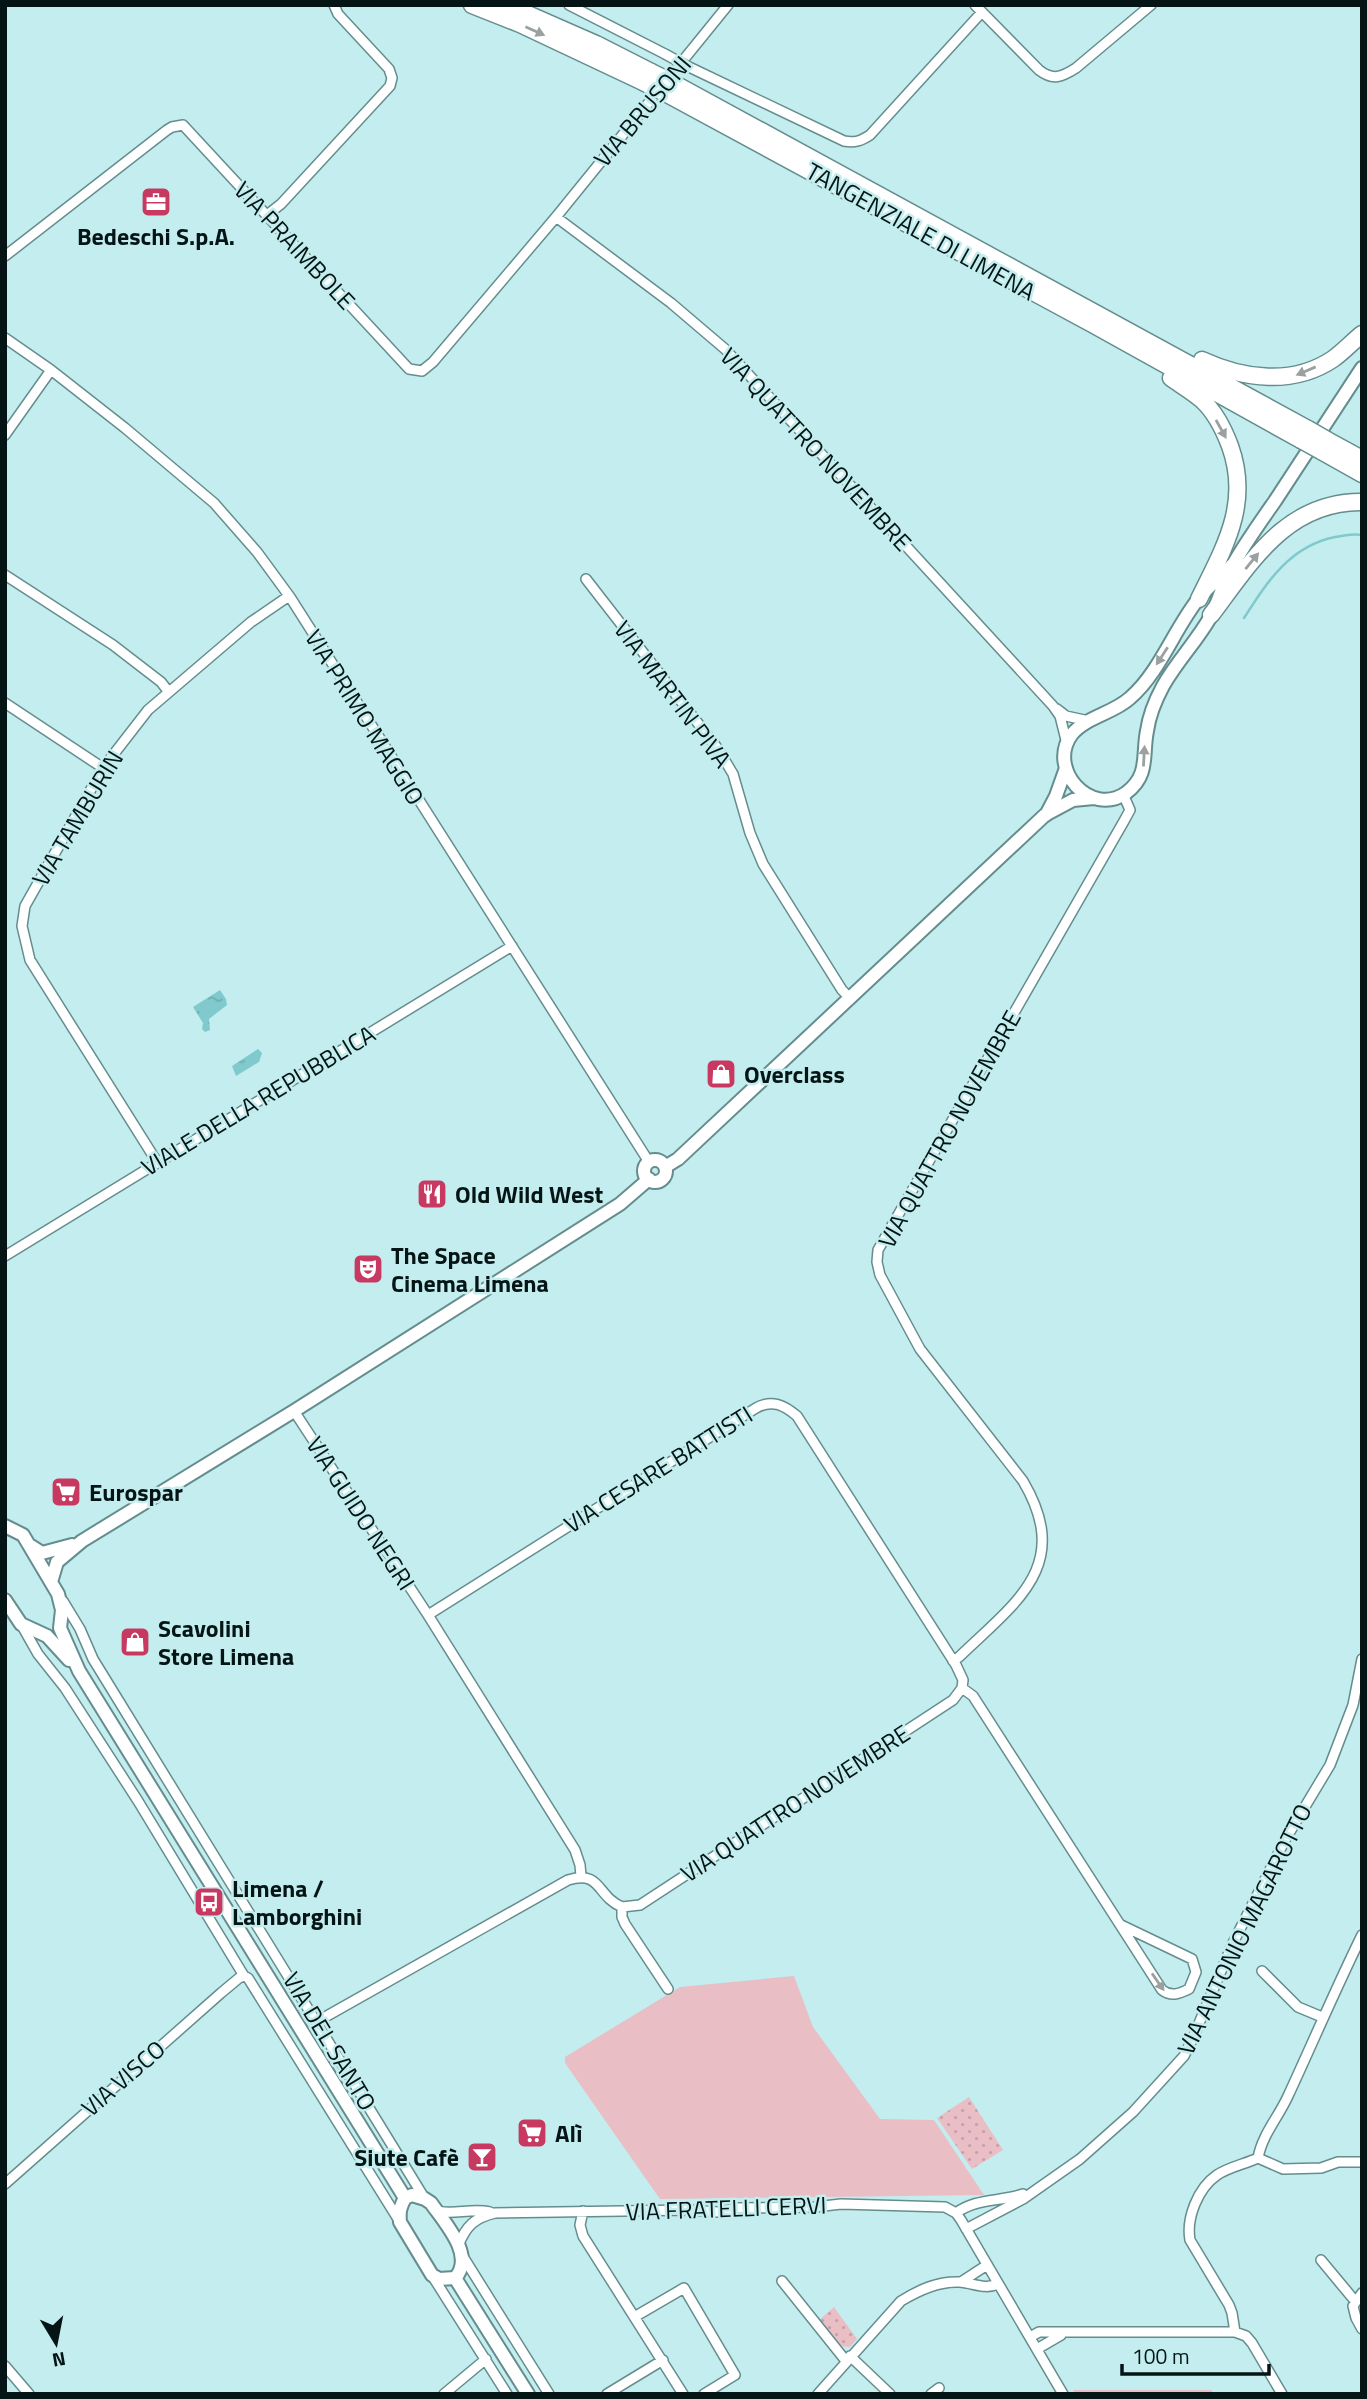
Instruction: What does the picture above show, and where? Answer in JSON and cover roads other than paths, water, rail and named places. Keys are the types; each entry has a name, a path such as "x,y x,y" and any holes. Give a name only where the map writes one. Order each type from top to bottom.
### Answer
{"highway":[{"name":"TANGENZIALE DI LIMENA","path":"472,5 671,89 1078,302 1304,435"},
{"name":"TANGENZIALE DI LIMENA","path":"507,5 596,44 647,77"},
{"name":"TANGENZIALE DI LIMENA","path":"671,89 1094,325 1324,446 1362,474"},
{"path":"1078,302 1131,323 1221,369 1260,378 1294,376 1332,360 1362,334"},
{"path":"1094,325 1203,400 1227,439 1235,460 1238,498 1234,522 1199,599"},
{"name":"TANGENZIALE DI LIMENA","path":"1324,446 1362,459"},
{"path":"1211,615 1273,536 1304,515 1337,504 1362,502"}],"street":[{"path":"267,215 281,204 390,86 392,78 389,69 338,14 334,5"},
{"path":"569,5 687,66 853,143 870,135 979,9 1040,70 1048,77 1055,78 1076,68 1151,5"},
{"name":"VIA BRUSONI","path":"556,217 728,5"},
{"name":"VIA PRAIMBOLE","path":"5,256 167,130 183,125 409,369 422,371 433,362 556,217"},
{"name":"VIA QUATTRO NOVEMBRE","path":"556,217 681,310 725,349 1053,706 1060,716 1068,744"},
{"name":"VIA PRIMO MAGGIO","path":"5,338 51,370 214,503 257,552 289,596 649,1162"},
{"path":"666,1167 1045,815 1073,800 1111,798 1123,794 1140,776 1145,763 1147,728 1163,687 1211,615 1233,565 1362,368"},
{"path":"5,435 51,370"},
{"path":"1045,815 1056,796 1066,768 1068,744 1072,735 1082,726 1115,710 1131,698 1145,682 1199,599 1233,565"},
{"path":"5,575 113,645 161,682 168,691"},
{"name":"VIA MARTIN PIVA","path":"586,579 718,749 733,774 750,834 763,864 842,990 850,998"},
{"name":"VIA TAMBURIN","path":"157,1162 36,970 26,949 22,916 25,906 103,768 148,710 251,622 289,596"},
{"path":"5,703 103,768"},
{"name":"VIA QUATTRO NOVEMBRE","path":"1053,706 1066,716 1091,721"},
{"path":"1066,768 1070,781 1083,793 1095,798"},
{"name":"VIA QUATTRO NOVEMBRE","path":"953,1661 1026,1590 1038,1572 1042,1534 1035,1504 1023,1481 920,1349 880,1275 878,1250 1130,810 1123,794"},
{"name":"VIALE DELLA REPUBBLICA","path":"5,1256 512,946"},
{"path":"659,1160 666,1167 663,1178 654,1181 649,1179 645,1170 649,1162 659,1160"},
{"path":"55,1588 57,1562 82,1541 294,1411 628,1199 649,1179"},
{"name":"VIA CESARE BATTISTI","path":"428,1615 756,1408 774,1403 786,1406 797,1416 953,1661 963,1680 962,1688 973,1696 1162,1990 1167,1994 1175,1994 1189,1989 1196,1972 1192,1959 1121,1925"},
{"name":"VIA GUIDO NEGRI","path":"294,1411 428,1615"},
{"path":"5,1517 11,1528 29,1546 55,1588 62,1610 57,1622 46,1629 38,1630"},
{"path":"29,1546 42,1553 82,1541"},
{"name":"VIA DEL SANTO","path":"55,1588 93,1659 425,2199 436,2211 549,2394"},
{"path":"7,1605 21,1624 47,1636 79,1671"},
{"path":"428,1615 575,1850 581,1877"},
{"path":"60,1616 64,1639 79,1671 405,2198"},
{"name":"VIA DEL SANTO","path":"21,1624 38,1654 65,1688 138,1801 244,1976 248,1978 507,2394"},
{"name":"VIA ANTONIO MAGAROTTO","path":"967,2229 1023,2199 1080,2159 1133,2112 1184,2056 1232,1945 1285,1840 1330,1765 1353,1705 1362,1659"},
{"name":"VIA QUATTRO NOVEMBRE","path":"622,1907 640,1905 953,1699 962,1688"},
{"path":"318,2021 568,1880 581,1877 592,1879 610,1900 622,1907 625,1924 668,1989"},
{"path":"240,1931 256,1921"},
{"path":"1258,2158 1263,2139 1287,2099 1322,2017 1362,1935"},
{"path":"1262,1971 1298,2007 1322,2017"},
{"name":"VIA VISCO","path":"5,2184 201,2010 244,1976"},
{"path":"367,2136 382,2126"},
{"path":"1235,2332 1233,2313 1190,2240 1188,2228 1197,2202 1212,2179 1224,2171 1258,2158 1283,2169 1321,2168 1338,2162 1362,2162"},
{"name":"VIA ANTONIO MAGAROTTO","path":"956,2213 970,2204 1010,2199 1038,2189"},
{"path":"400,2222 399,2212 405,2198 412,2195 425,2199"},
{"name":"VIA FRATELLI CERVI","path":"436,2211 718,2212 737,2208 841,2204 940,2206 956,2213"},
{"path":"583,2211 580,2225 583,2236 683,2394"},
{"name":"VIA FRATELLI CERVI","path":"460,2250 468,2226 477,2218 495,2213"},
{"path":"956,2213 1063,2394"},
{"path":"432,2275 439,2279 455,2278 459,2273 460,2250"},
{"path":"1321,2260 1355,2301"},
{"path":"961,2282 987,2265"},
{"path":"455,2278 528,2394"},
{"path":"782,2281 848,2359 890,2394"},
{"path":"818,2394 901,2301 922,2288 961,2282 984,2287 998,2284"},
{"path":"636,2316 684,2288 735,2375 704,2394"},
{"path":"1362,2293 1355,2301 1354,2311 1362,2329"},
{"path":"1030,2337 1039,2332 1235,2332 1246,2336 1252,2343 1282,2394"},
{"path":"1037,2349 1066,2333"},
{"path":"444,2394 486,2359"},
{"path":"607,2394 663,2360"},
{"path":"5,2366 29,2394"}],"water":[{"path":"220,990 227,1005 209,1019 210,1030 205,1032 193,1007"},
{"path":"258,1049 262,1053 259,1062 236,1076 232,1066"}],"waterway":[{"path":"1244,618 1271,579 1292,557 1319,542 1335,537 1362,535"}],"place":[{"name":"Bedeschi S.p.A.","path":"156,202"},
{"name":"Overclass","path":"721,1074"},
{"name":"Old Wild West","path":"432,1194"},
{"name":"The Space Cinema Limena","path":"368,1269"},
{"name":"Eurospar","path":"66,1492"},
{"name":"Scavolini Store Limena","path":"135,1642"},
{"name":"Limena / Lamborghini","path":"209,1902"},
{"name":"Alì","path":"532,2133"},
{"name":"Siute Cafè","path":"482,2157"}]}
